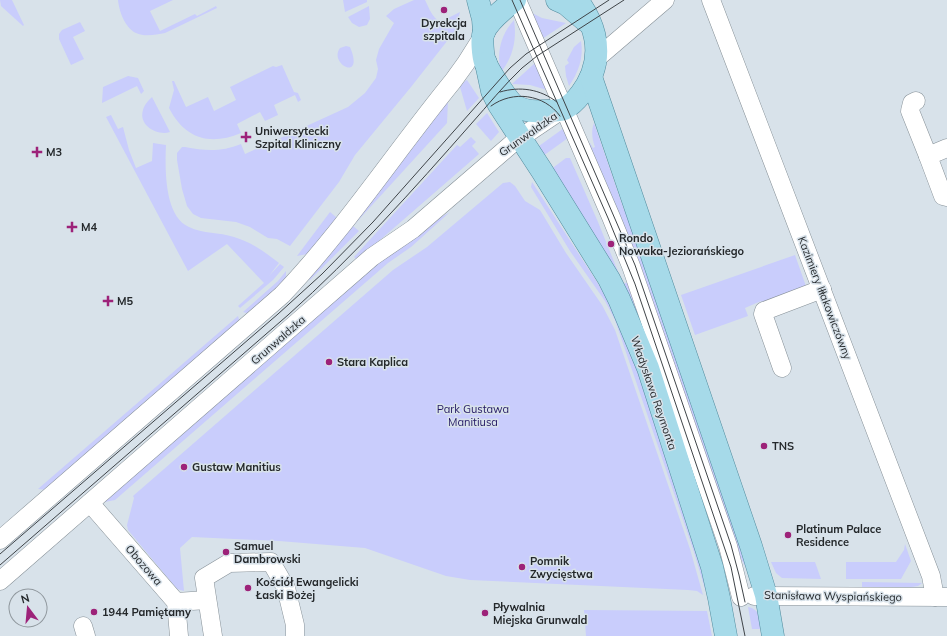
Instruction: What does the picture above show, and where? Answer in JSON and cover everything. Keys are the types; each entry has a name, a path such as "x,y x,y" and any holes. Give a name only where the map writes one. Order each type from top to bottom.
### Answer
{"main road":[{"name":"Władysława Reymonta","path":"478,0 483,19 484,54 492,91 499,105 609,279 648,368 709,559 719,598 726,636"},
{"path":"483,34 504,8 516,0"},
{"path":"557,0 566,4 592,25"},
{"path":"486,63 514,105 523,109 534,111 564,109 580,94 593,68 595,41 592,25 585,11 577,0"},
{"path":"593,68 751,546 766,595 773,636"}],"street":[{"path":"516,0 631,266 728,546 741,597"},
{"path":"593,68 665,0"},
{"name":"Kazimiery Iłłakowiczówny","path":"711,0 931,576 941,597"},
{"path":"0,540 282,295 311,263 347,218 453,81 483,34"},
{"path":"916,101 912,103 910,112 944,196 947,197"},
{"name":"Grunwaldzka","path":"0,581 372,257 413,229 487,164 520,138 564,109"},
{"path":"928,156 947,148"},
{"path":"782,368 763,314 764,311 822,289"},
{"name":"Obozowa","path":"90,503 177,609"},
{"path":"213,636 204,578 229,563 271,562 286,588 295,625 296,636"},
{"name":"Stanisława Wyspiańskiego","path":"719,598 766,595 941,597"},
{"path":"179,636 177,609 207,600"}],"green space":[{"path":"0,0 12,0 24,25 23,26 1,6"},
{"path":"118,0 173,0 150,11 160,31 195,14 197,16 216,6 217,8 165,33 146,35 132,31 121,14"},
{"path":"343,0 367,0 367,2 345,12"},
{"path":"414,0 425,0 433,15 440,22 460,12 455,31 355,155 339,182 290,246 277,239 268,238 250,227 236,222 201,218 193,214 187,206 182,189 177,160 177,153 182,147 220,150 241,144 245,154 348,107 365,93 376,78 378,69 376,60 379,49 394,23 386,16 394,9"},
{"path":"369,6 370,19 367,25 359,27 352,23 348,17"},
{"path":"530,12 542,18 566,23 542,39"},
{"path":"514,20 515,34 513,48 509,60 501,72 499,51 506,31"},
{"path":"80,22 85,31 73,37 84,59 71,65 59,39 59,34 62,30"},
{"path":"581,41 582,53 580,65 569,86 565,66 569,63 567,60 574,47"},
{"path":"346,46 350,47 353,58 353,65 350,67 346,67 339,60 338,54 340,48"},
{"path":"535,63 547,90 530,85 512,84"},
{"path":"282,65 294,92 298,93 301,100 298,102 295,95 274,105 278,115 265,121 260,112 237,124 241,133 219,139 199,137 183,127 175,119 169,108 174,90 172,81 174,81 186,107 208,97 214,111 236,100 230,87 273,66 276,67"},
{"path":"128,76 138,78 144,91 141,94 137,86 102,103 103,87"},
{"path":"467,80 479,98 467,111 460,87"},
{"path":"152,97 170,132 165,133 155,131 143,121 142,116 144,108"},
{"path":"448,101 447,123 353,226 359,231 310,280 308,279"},
{"path":"487,113 499,132 491,141 476,124"},
{"path":"111,115 118,129 123,127 129,150 136,168 152,161 153,143 166,145 166,178 170,202 181,221 194,229 234,237 258,248 279,263 269,276 280,264 284,267 273,280 240,308 238,306 264,283 227,244 188,271 106,117"},
{"path":"594,123 624,210 626,210 751,577 738,553 587,144 590,143 593,148 595,147 592,135"},
{"path":"564,128 568,138 543,156 539,146"},
{"path":"471,137 476,142 472,146 479,154 357,260 354,257 457,145 460,147"},
{"path":"566,158 570,158 623,284 631,281 726,563 727,577 719,548 658,368 550,170"},
{"name":"Park Gustawa Manitiusa","path":"510,182 515,186 525,201 540,210 566,253 602,305 615,330 690,549 703,595 697,591 688,590 470,580 446,576 365,548 279,541 192,537 180,548 184,591 177,589 128,530 127,525 134,498 133,496 393,270 427,247 503,183"},
{"path":"532,182 608,299 620,321 663,446 709,590 705,589 693,549 615,320 605,301 570,251 531,187"},
{"path":"330,212 337,218 307,254 297,256"},
{"path":"450,212 411,247 388,263 115,500 105,502 107,498 384,256 424,227"},
{"path":"795,255 808,292 763,305 761,301 745,308 748,316 695,335 681,295"},
{"path":"286,271 286,281 250,314 243,312 278,281"},
{"path":"238,316 240,323 47,490 38,489"},
{"path":"905,544 911,561 901,579 846,579 846,562 896,562 904,550"},
{"path":"771,562 815,562 821,579 782,578 776,573"},
{"path":"862,582 922,583 918,586 912,587 862,587"},
{"path":"748,607 757,612 763,629 752,629"},
{"path":"584,610 707,611 712,636 586,636"}],"tram line":[{"path":"512,0 608,218 635,284 731,567 745,636"},
{"path":"520,0 635,265 731,545 745,602"},
{"path":"0,554 278,314 322,274 373,222 510,68 526,54 609,0"},
{"path":"0,565 312,293 360,246 502,88 522,68 537,56 624,0"},
{"path":"500,92 515,89 530,90 544,94 557,102"},
{"path":"491,106 509,98 518,96 528,97 546,103 560,116"}],"place":[{"name":"Dyrekcja szpitala","path":"444,10"},
{"name":"Uniwersytecki Szpital Kliniczny","path":"246,137"},
{"name":"M3","path":"37,152"},
{"name":"M4","path":"72,227"},
{"name":"Rondo Nowaka-Jeziorańskiego","path":"611,244"},
{"name":"M5","path":"108,301"},
{"name":"Stara Kaplica","path":"329,362"},
{"name":"TNS","path":"764,446"},
{"name":"Gustaw Manitius","path":"184,467"},
{"name":"Platinum Palace Residence","path":"788,535"},
{"name":"Samuel Dambrowski","path":"226,552"},
{"name":"Pomnik Zwycięstwa","path":"522,567"},
{"name":"Kościół Ewangelicki Łaski Bożej","path":"248,588"},
{"name":"1944 Pamiętamy","path":"94,612"},
{"name":"Pływalnia Miejska Grunwald","path":"485,613"}]}
